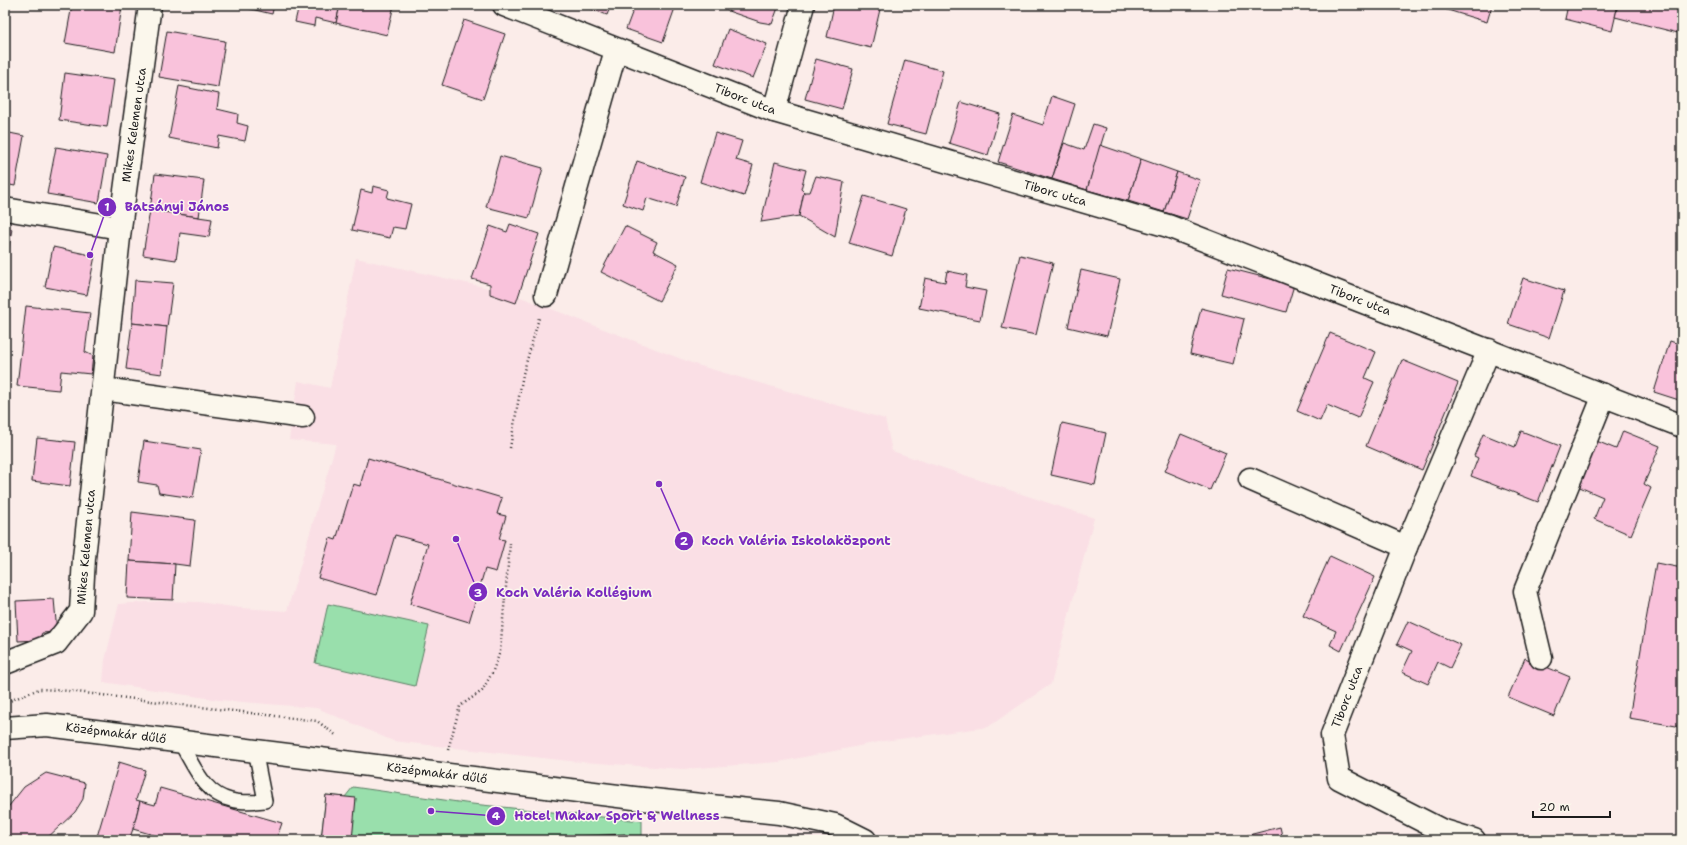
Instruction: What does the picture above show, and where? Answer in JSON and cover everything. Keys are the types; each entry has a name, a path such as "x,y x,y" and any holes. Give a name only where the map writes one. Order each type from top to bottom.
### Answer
{"street":[{"name":"Mikes Kelemen utca","path":"5,663 56,643 81,610 84,558 120,228 150,5"},
{"name":"Tiborc utca","path":"504,5 774,111 1168,226 1682,426"},
{"path":"774,111 804,5"},
{"path":"546,294 616,50"},
{"path":"5,208 120,228"},
{"name":"Tiborc utca","path":"1474,840 1441,830 1339,778 1332,735 1406,547 1489,350"},
{"path":"103,389 303,417"},
{"path":"1541,658 1525,591 1604,396"},
{"path":"1250,479 1406,547"},
{"name":"Középmakár dűlő","path":"5,728 47,725 634,798 779,813 835,824 865,840"}],"lane":[{"path":"179,741 207,788 220,797 232,801 265,802 255,750"}],"path":[{"path":"510,448 523,374 546,294"},
{"path":"448,753 460,706 482,691 492,673 500,652 510,543"},
{"path":"5,704 39,689 60,690 317,721 336,734 339,741"}],"shaded area":[{"path":"356,258 510,293 697,365 885,419 892,451 1094,518 1051,684 988,727 884,741 779,762 683,769 569,761 393,741 317,708 219,700 103,682 105,660 119,604 161,601 199,602 240,608 287,611 336,444 289,440 298,381 330,388"}],"green space":[{"path":"328,604 429,626 415,686 315,663"},
{"path":"353,787 472,804 642,821 642,840 321,840 326,795 345,797"}],"building":[{"path":"72,5 122,6 115,52 65,43"},
{"path":"234,5 274,5 272,14"},
{"path":"299,5 340,5 336,23 315,18 314,26 295,22"},
{"path":"340,5 394,5 387,35 336,23"},
{"path":"582,5 611,5 607,15"},
{"path":"635,5 676,5 663,42 626,29"},
{"path":"730,5 779,5 772,24 760,22 728,11"},
{"path":"834,5 881,5 871,48 827,37"},
{"path":"1442,5 1492,5 1487,22 1441,8"},
{"path":"1568,5 1618,5 1612,31 1565,19"},
{"path":"1618,5 1682,5 1682,34 1615,17"},
{"path":"464,20 505,34 483,99 442,85"},
{"path":"728,29 767,44 753,78 715,64"},
{"path":"167,31 225,41 218,87 159,77"},
{"path":"816,59 853,69 842,109 805,99"},
{"path":"905,60 943,71 926,134 887,124"},
{"path":"65,73 114,80 107,127 59,120"},
{"path":"179,86 219,94 217,109 238,114 237,123 248,126 245,141 219,136 217,148 169,138"},
{"path":"1052,96 1075,104 1052,179 998,162 1013,115 1043,125"},
{"path":"961,102 1000,114 988,155 949,143"},
{"path":"1093,124 1106,128 1087,190 1052,179 1064,143 1084,150"},
{"path":"5,132 24,136 15,186 5,184"},
{"path":"715,133 742,141 736,160 753,165 744,196 700,182"},
{"path":"1100,145 1141,159 1128,201 1087,190"},
{"path":"56,147 107,156 99,203 47,194"},
{"path":"500,156 543,168 529,218 486,207"},
{"path":"1141,159 1177,172 1164,212 1128,201"},
{"path":"637,161 685,177 676,207 647,198 643,211 623,204"},
{"path":"775,162 806,170 801,189 804,192 799,216 761,222"},
{"path":"1177,172 1200,180 1187,219 1164,212"},
{"path":"155,174 204,180 199,217 150,210"},
{"path":"816,176 844,182 835,237 799,216 804,192 810,192"},
{"path":"373,186 389,190 387,198 411,204 405,229 393,227 390,238 352,230 361,190 372,193"},
{"path":"864,196 906,209 892,256 849,243"},
{"path":"150,210 212,219 209,237 180,233 176,260 143,255"},
{"path":"510,224 539,234 516,303 490,294 490,284 472,279 490,226 507,232"},
{"path":"625,226 657,242 653,251 678,264 659,301 601,272"},
{"path":"5,228 12,229 5,267"},
{"path":"53,247 95,256 87,295 45,287"},
{"path":"1020,255 1053,263 1036,335 1002,328"},
{"path":"1228,268 1294,285 1286,312 1221,294"},
{"path":"1081,270 1120,279 1107,336 1068,327"},
{"path":"947,271 967,275 965,287 986,291 980,320 919,308 925,278 945,282"},
{"path":"1523,278 1564,291 1549,338 1508,324"},
{"path":"135,280 173,283 167,327 132,323"},
{"path":"26,306 90,313 85,352 93,356 91,374 61,371 59,390 17,386"},
{"path":"1201,308 1244,319 1233,364 1190,354"},
{"path":"132,323 167,327 162,374 126,369"},
{"path":"1330,333 1376,352 1365,378 1374,382 1358,418 1327,405 1320,421 1297,411"},
{"path":"1670,341 1682,345 1682,401 1654,392"},
{"path":"1402,360 1458,383 1422,470 1366,446"},
{"path":"1062,423 1106,433 1095,485 1051,475"},
{"path":"1521,431 1560,446 1538,502 1471,476 1478,458 1474,456 1483,434 1515,447"},
{"path":"1623,431 1660,446 1644,484 1651,488 1631,535 1594,519 1603,497 1575,485 1594,440 1616,449"},
{"path":"1181,434 1226,453 1210,490 1165,471"},
{"path":"37,438 75,442 70,486 32,481"},
{"path":"144,441 201,450 193,498 159,493 157,485 138,482"},
{"path":"368,458 502,498 497,514 506,516 499,539 505,540 496,572 485,569 469,622 410,604 428,544 395,535 377,595 318,578 330,538 336,540 353,484 360,486"},
{"path":"132,512 195,520 190,566 129,561"},
{"path":"1330,556 1375,577 1341,651 1330,645 1336,631 1303,616"},
{"path":"129,561 175,564 173,600 127,598"},
{"path":"1656,563 1682,568 1682,727 1629,718"},
{"path":"54,599 57,632 42,633 39,640 18,641 16,601"},
{"path":"1408,621 1461,645 1450,668 1438,662 1428,684 1402,672 1412,651 1397,644"},
{"path":"1525,658 1570,677 1554,716 1508,697"},
{"path":"119,762 145,770 136,800 140,801 133,829 129,840 96,840"},
{"path":"46,773 85,783 83,799 75,812 45,840 5,840 5,811 24,787"},
{"path":"160,788 282,823 276,840 218,840 205,836 204,840 156,840 157,836 133,829 140,801 155,805"},
{"path":"326,795 356,798 352,840 321,840"},
{"path":"1280,827 1283,840 1242,840 1241,837"},
{"path":"625,834 626,840 517,840"},
{"path":"352,837 366,838 384,840 352,840"}],"place":[{"name":"Batsányi János","path":"90,255"},
{"name":"Koch Valéria Iskolaközpont","path":"659,484"},
{"name":"Koch Valéria Kollégium","path":"456,539"},
{"name":"Hotel Makar Sport & Wellness","path":"431,811"}]}
